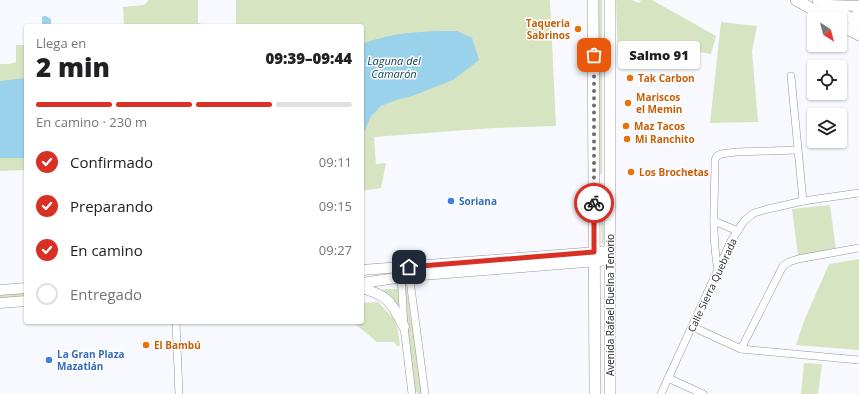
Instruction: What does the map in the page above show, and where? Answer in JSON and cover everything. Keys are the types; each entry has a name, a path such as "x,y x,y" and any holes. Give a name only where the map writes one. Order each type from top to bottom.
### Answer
{"main road":[{"name":"Avenida Rafael Buelna Tenorio","path":"593,0 595,394"},
{"name":"Avenida Rafael Buelna Tenorio","path":"610,0 610,394"},
{"path":"796,0 858,22"},
{"path":"824,10 859,6"},
{"path":"858,22 856,18 859,10"},
{"path":"847,29 859,35"},
{"path":"364,270 405,272 610,255"},
{"path":"364,282 405,272"},
{"path":"0,290 24,288"},
{"path":"364,289 377,292 386,298 396,310 404,327"},
{"path":"0,303 24,301"}],"street":[{"path":"791,76 803,201"},
{"path":"718,270 714,221 715,160 717,156 736,152 797,150"},
{"name":"Calle Sierra Quebrada","path":"661,394 718,270 744,221 754,213 768,209 803,201 859,193"},
{"path":"714,221 738,231"},
{"path":"741,349 783,266 798,259 859,248"},
{"path":"405,272 404,327 412,394"},
{"path":"405,272 425,394"},
{"path":"176,324 179,394"},
{"path":"693,327 741,349 859,360"},
{"path":"668,378 702,394"}],"green space":[{"path":"149,0 198,0 198,23 202,24 124,24 123,7 144,5"},
{"path":"236,0 550,0 556,126 493,128 374,137 376,164 386,163 381,188 364,191 364,24 236,24"},
{"path":"597,0 602,0 602,174 600,174"},
{"path":"616,0 632,0 639,3 641,0 652,0 716,36 711,54 699,52 698,65 630,64 618,61"},
{"path":"721,22 757,26 752,51 758,122 710,123"},
{"path":"16,45 24,45 24,170 0,171 0,64 16,62"},
{"path":"599,183 603,183 604,245 602,243"},
{"path":"830,205 836,250 798,256 792,209"},
{"path":"859,259 859,350 796,345 804,321 829,264"},
{"path":"406,288 422,394 418,394 414,388 404,291"},
{"path":"398,289 402,312 376,291"},
{"path":"24,293 24,297 0,299 0,294"},
{"path":"378,302 394,319 398,331 400,346 397,346 394,342 377,342 355,324 364,324 364,303"},
{"path":"804,363 822,364 818,394 801,394"}],"water":[{"path":"46,16 51,19 51,24 42,24 42,17"},
{"name":"Laguna del Camarón","path":"457,31 472,38 479,60 453,80 381,106 371,116 364,131 364,43 385,37 421,32"},
{"path":"24,78 24,158 0,158 0,81"}],"way so far":[{"path":"594,55 594,203"}],"place":[{"name":"Taqueria Sabrinos","path":"578,29"},
{"name":"Salmo 91","path":"594,55"},
{"name":"Tak Carbon","path":"630,78"},
{"name":"Mariscos el Memin","path":"628,103"},
{"name":"Maz Tacos","path":"626,126"},
{"name":"Mi Ranchito","path":"627,139"},
{"name":"Los Brochetas","path":"631,172"},
{"name":"Soriana","path":"451,201"},
{"name":"El Bambú","path":"146,345"},
{"name":"La Gran Plaza Mazatlán","path":"49,360"}],"route":[{"path":"409,267 594,252 594,203"}]}
